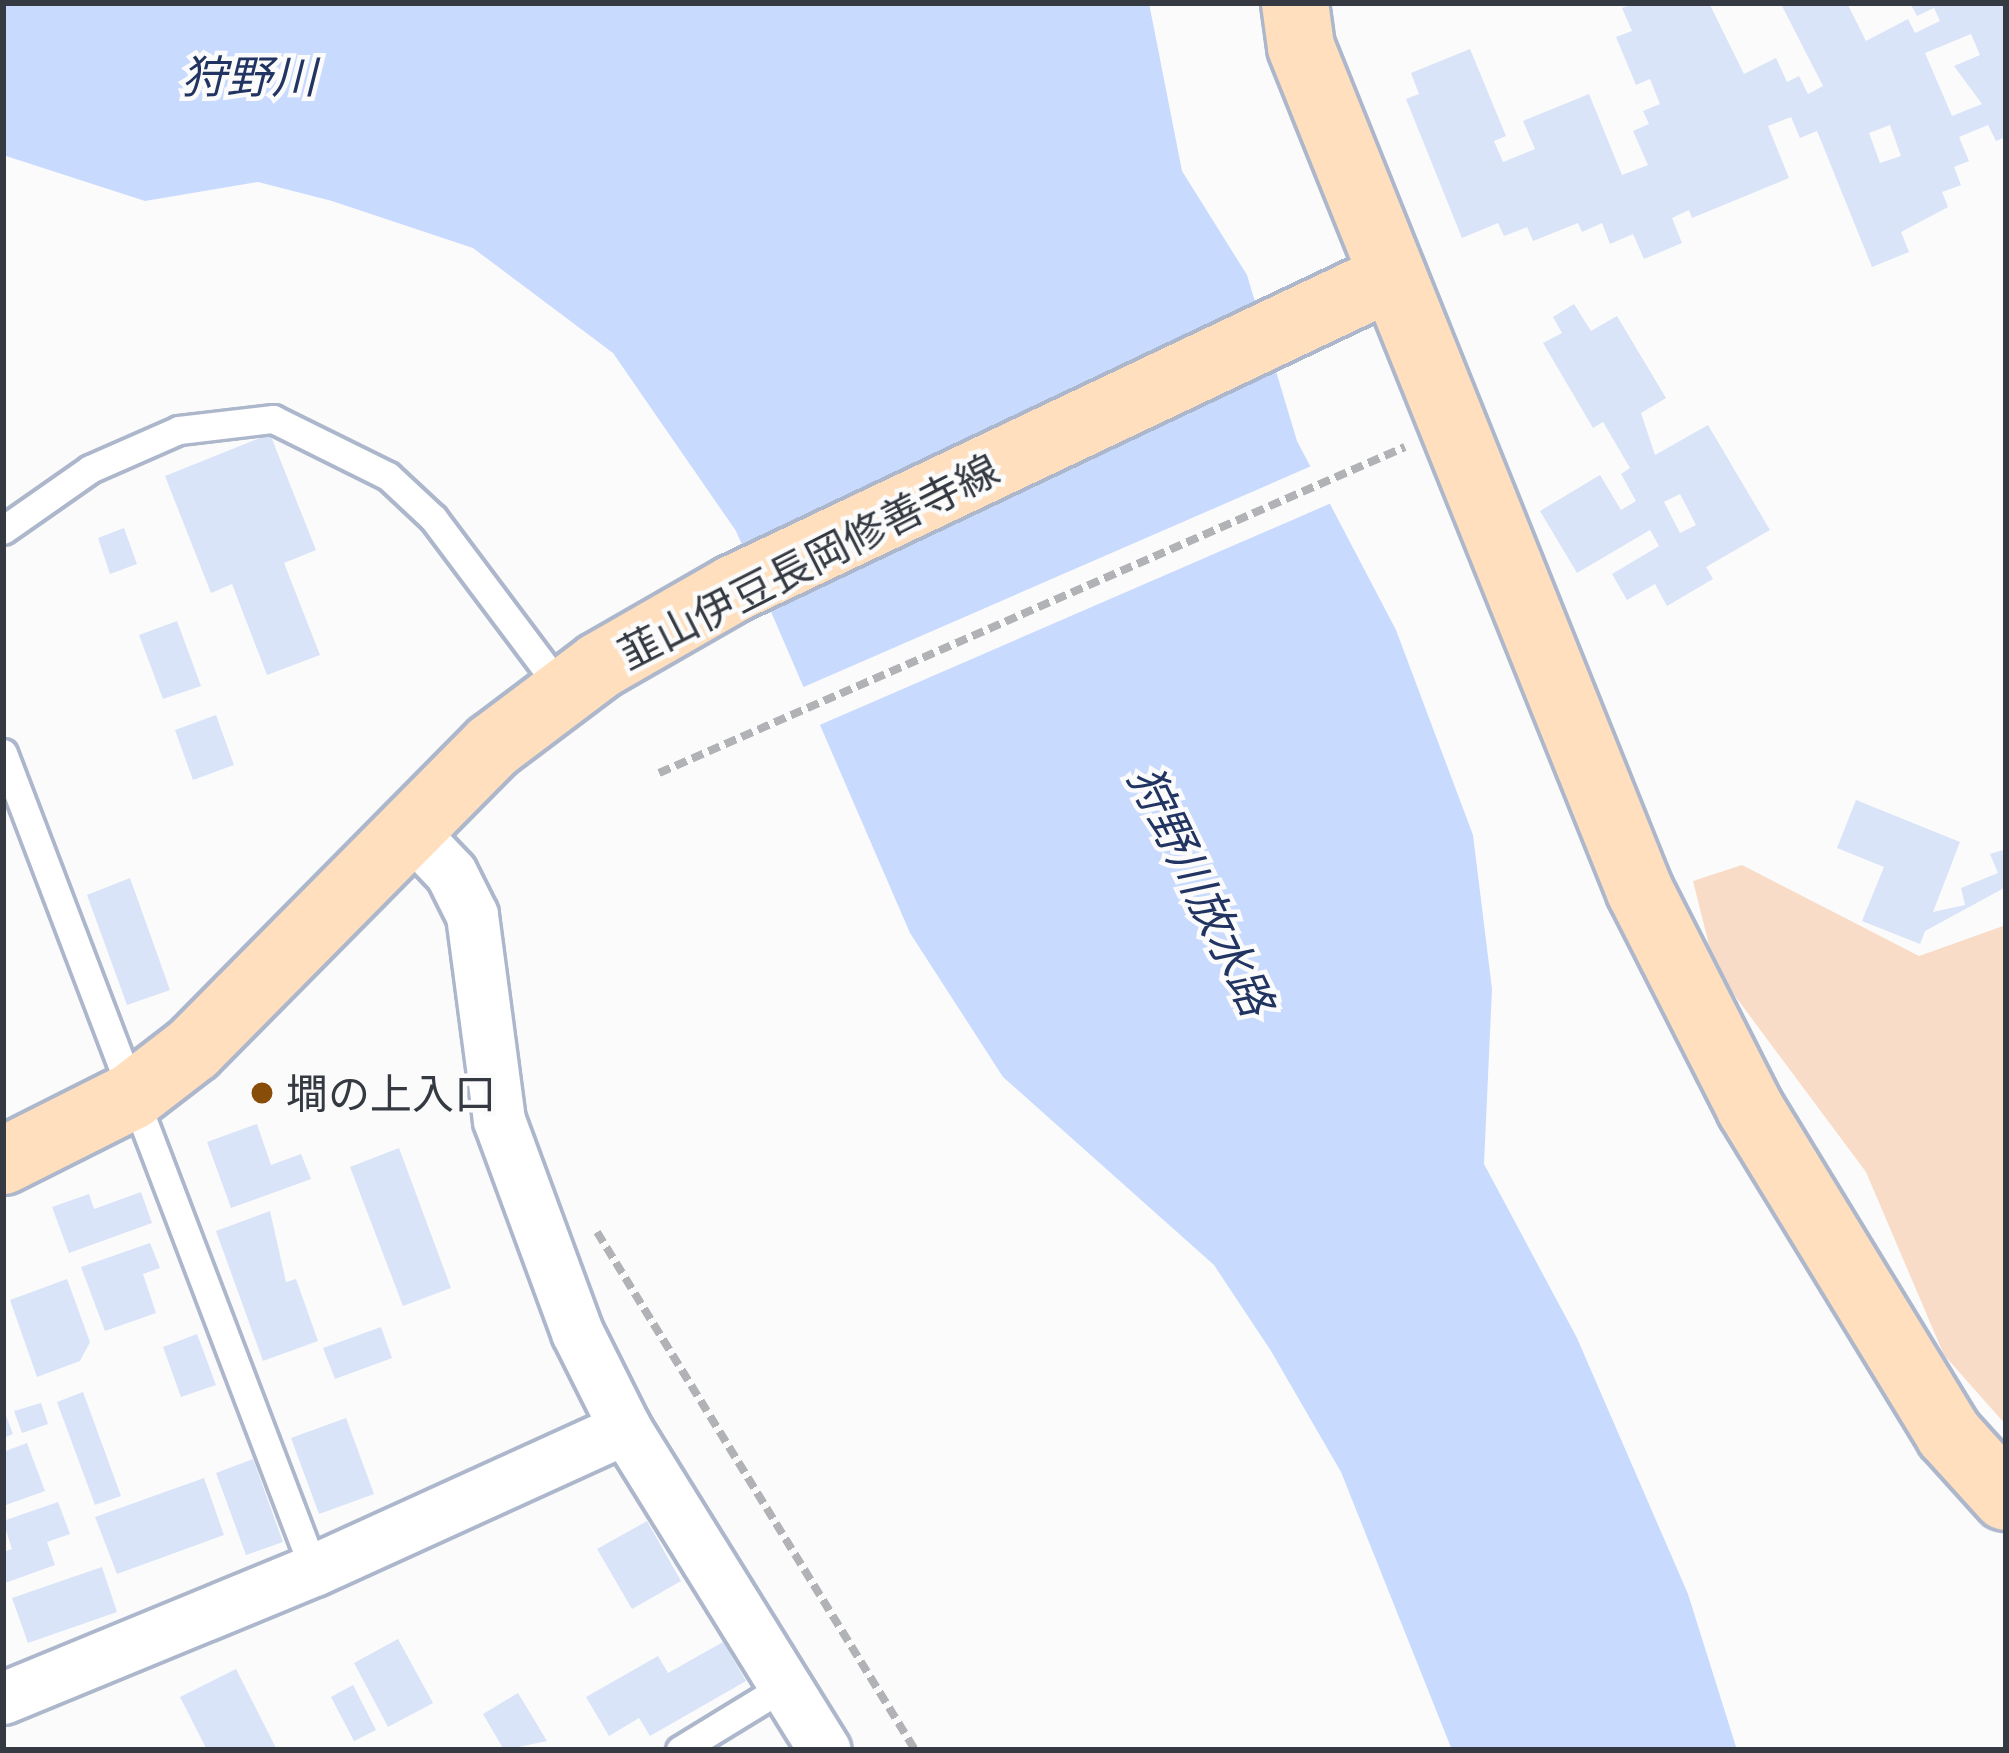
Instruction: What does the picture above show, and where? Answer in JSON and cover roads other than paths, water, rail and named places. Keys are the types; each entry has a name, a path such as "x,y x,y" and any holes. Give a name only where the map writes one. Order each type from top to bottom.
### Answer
{"main road":[{"path":"1294,3 1301,47 1640,891 1762,1128 1949,1434 2006,1497"},
{"name":"韮山伊豆長岡修善寺線","path":"3,1161 132,1096 193,1049 493,746 563,691 733,590 1393,277"}],"street":[{"path":"411,830 451,873 472,915 499,1120 569,1314 625,1428 825,1750"},
{"path":"7,1683 314,1570 625,1428"}],"lane":[{"path":"3,530 90,469 179,430 273,419 388,476 433,518 563,691"},
{"path":"3,753 314,1570"},
{"path":"680,1750 786,1684"}],"water":[{"path":"3,3 1149,3 1182,171 1247,275 1297,441 1396,630 1473,835 1492,989 1484,1164 1577,1338 1688,1594 1737,1750 1452,1750 1341,1472 1271,1351 1214,1265 1003,1077 910,933 736,531 613,353 473,248 332,201 258,182 145,201 3,155"}],"place":[{"name":"墹の上入口","path":"262,1093"}],"water label":[{"name":"狩野川","path":"249,76"},
{"name":"狩野川放水路","path":"1202,890"}]}
